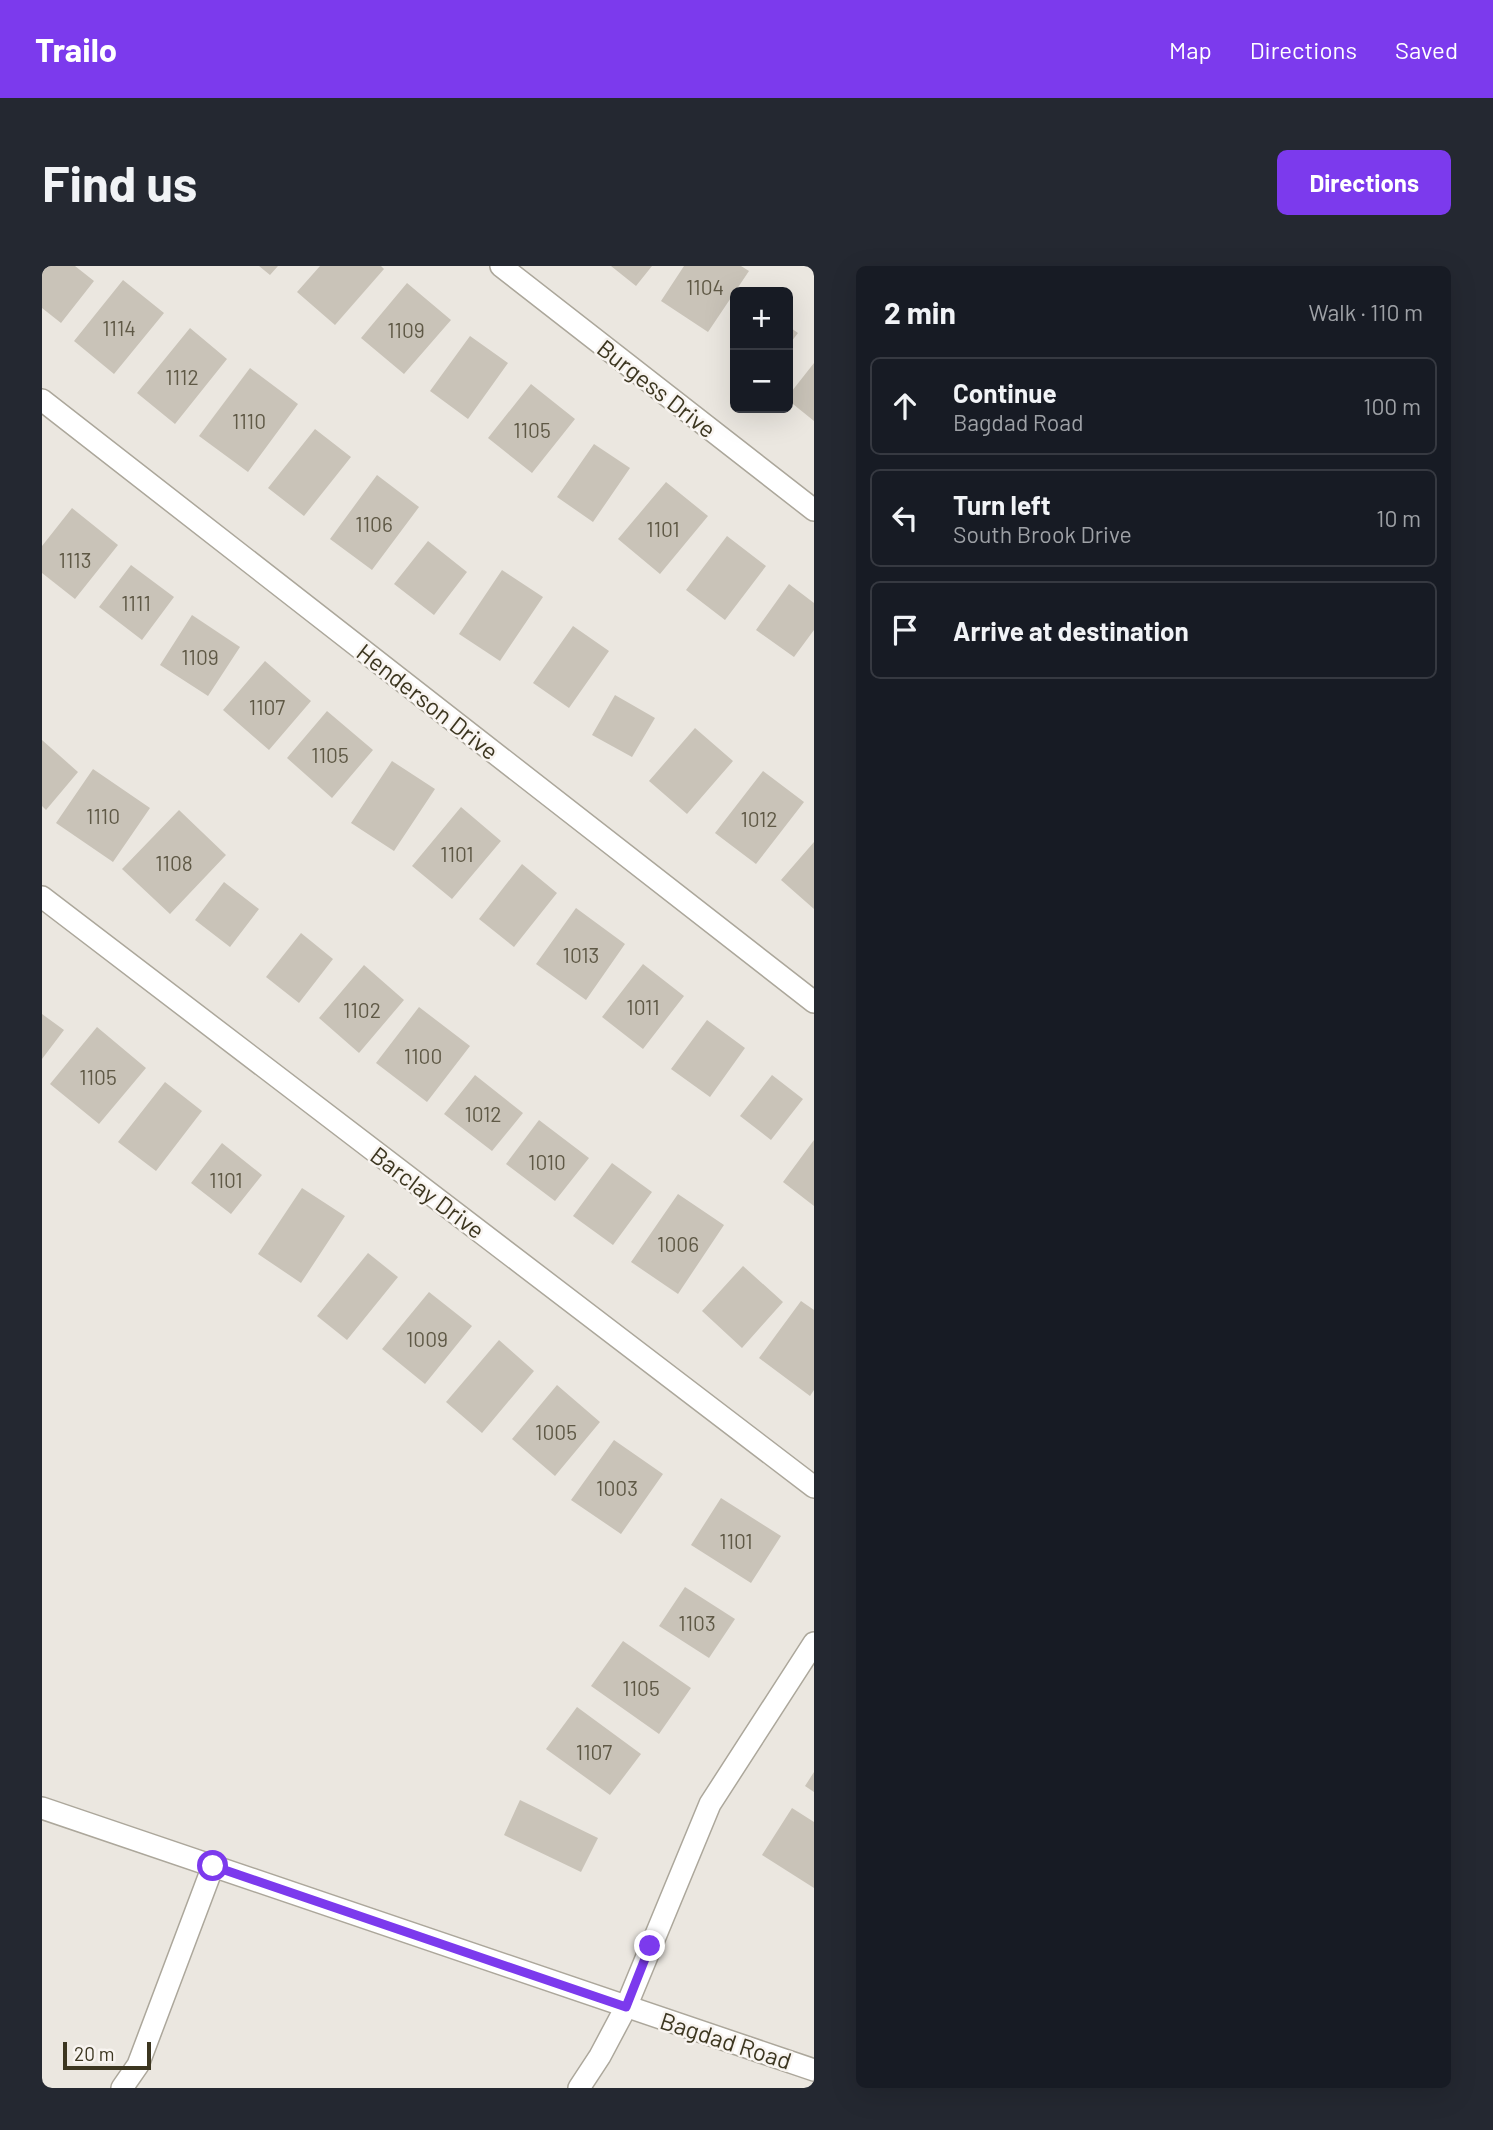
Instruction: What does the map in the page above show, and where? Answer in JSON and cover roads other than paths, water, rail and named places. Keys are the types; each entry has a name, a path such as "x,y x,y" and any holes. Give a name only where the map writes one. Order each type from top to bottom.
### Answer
{"street":[{"name":"Burgess Drive","path":"501,266 814,510"},
{"name":"Henderson Drive","path":"42,400 814,1002"},
{"name":"Barclay Drive","path":"42,897 814,1487"},
{"path":"579,2088 600,2056 626,2007 710,1804 814,1643"},
{"name":"Bagdad Road","path":"42,1808 814,2070"},
{"path":"122,2088 138,2065 213,1866"}]}
